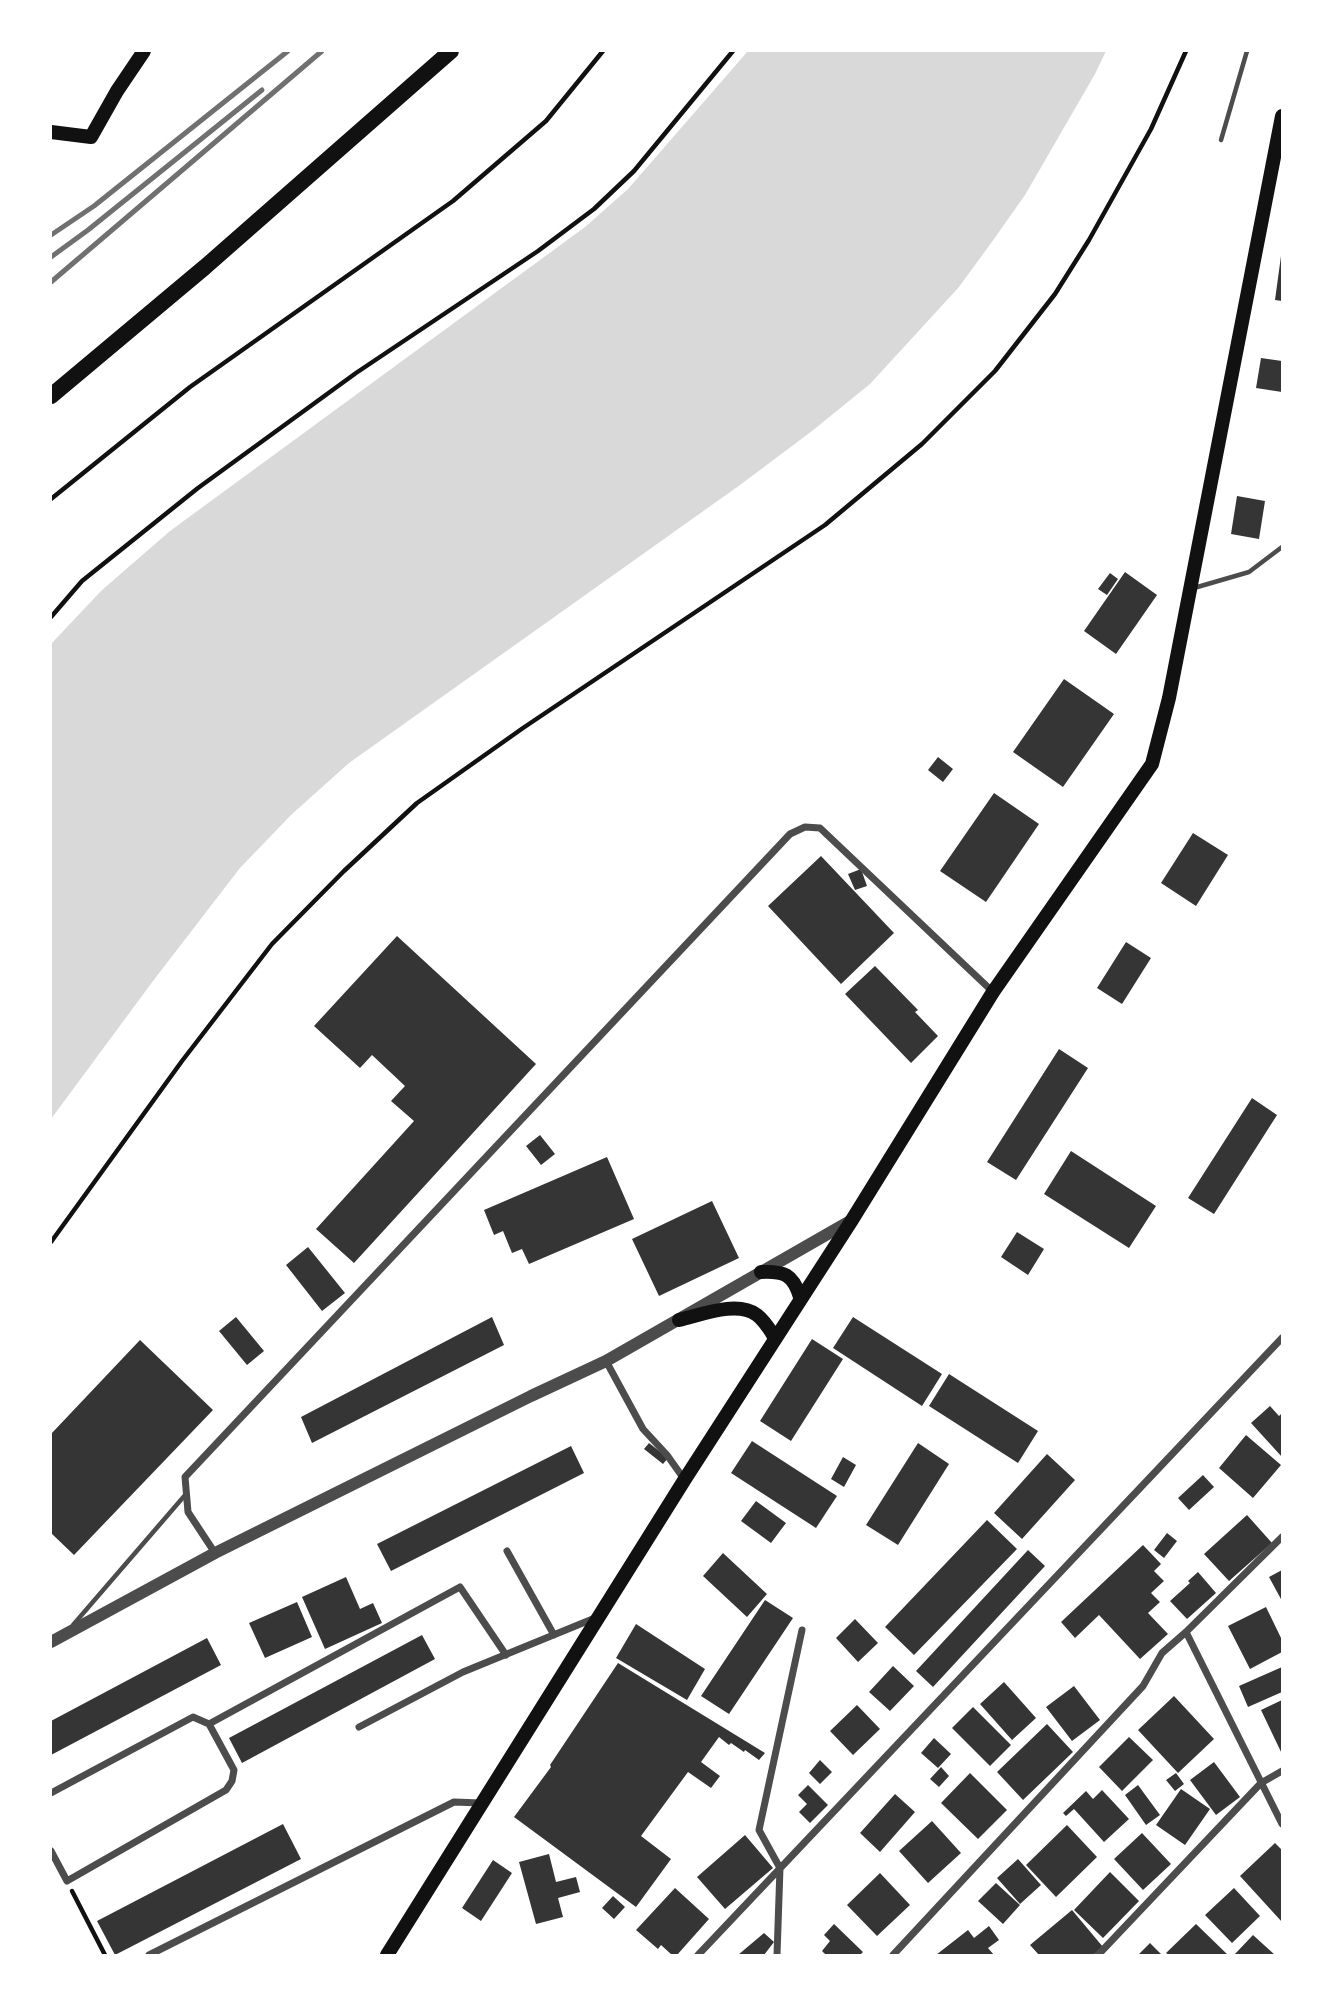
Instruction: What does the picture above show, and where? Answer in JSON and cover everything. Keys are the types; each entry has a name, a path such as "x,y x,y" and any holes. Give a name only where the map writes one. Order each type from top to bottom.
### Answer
{"main road":[{"path":"51,132 91,137 144,51"},
{"path":"51,396 205,267 451,51"},
{"path":"387,1955 993,992 1152,764 1169,698 1282,116"},
{"path":"761,1272 780,1272 788,1276 794,1280 800,1297"},
{"path":"680,1320 725,1310 750,1311 764,1321 775,1338"}],"street":[{"path":"215,1553 188,1512 186,1477 790,834 805,827 820,828 993,992"},
{"path":"51,1642 215,1553 606,1361 852,1220"},
{"path":"698,1955 1282,1338"},
{"path":"606,1361 643,1429 685,1479"},
{"path":"893,1955 1143,1686 1162,1653 1282,1537"},
{"path":"507,1551 554,1635"},
{"path":"209,1724 460,1587 506,1655"},
{"path":"359,1727 463,1672 599,1617"},
{"path":"777,1955 780,1868 759,1830 802,1630"},
{"path":"1186,1632 1282,1824"},
{"path":"51,1793 193,1717 209,1724 234,1770 232,1781 226,1790 67,1881 51,1851"},
{"path":"1098,1955 1261,1783 1282,1771"},
{"path":"149,1955 454,1802 482,1803"}],"lane":[{"path":"1221,140 1247,51"},
{"path":"1190,590 1249,572 1282,547"},
{"path":"67,1633 186,1493"}],"path":[{"path":"51,499 190,387 453,201 547,121 603,51"},
{"path":"51,617 82,581 198,488 356,373 538,251 594,209 634,172 733,51"},
{"path":"51,1242 182,1061 272,944 344,871 417,803 523,728 825,525 922,444 995,371 1055,294 1089,240 1151,129 1186,51"},
{"path":"67,1881 105,1955"}],"shaded area":[{"path":"748,51 1106,51 1025,195 994,239 959,287 870,384 740,485 349,763 291,815 240,868 51,1119 51,644 101,591 170,531 585,227 628,189"}],"building":[{"path":"1282,257 1282,301 1275,300"},
{"path":"1261,358 1282,361 1282,392 1256,388"},
{"path":"1237,496 1265,501 1259,539 1231,534"},
{"path":"1125,572 1157,595 1116,654 1084,631"},
{"path":"1110,573 1118,579 1107,595 1098,589"},
{"path":"1064,679 1114,714 1063,787 1013,752"},
{"path":"938,757 953,769 943,782 928,770"},
{"path":"994,793 1039,824 986,902 940,871"},
{"path":"1193,833 1228,855 1196,906 1161,883"},
{"path":"821,856 894,933 841,984 768,906"},
{"path":"861,869 867,886 855,890 848,874"},
{"path":"397,936 536,1064 354,1263 316,1229 414,1121 391,1101 405,1086 372,1055 360,1068 314,1026"},
{"path":"1126,942 1151,958 1122,1004 1097,988"},
{"path":"875,966 918,1010 915,1012 938,1036 911,1063 845,994"},
{"path":"1059,1049 1088,1068 1016,1180 987,1162"},
{"path":"1252,1098 1277,1115 1214,1214 1188,1198"},
{"path":"540,1135 555,1154 541,1165 526,1146"},
{"path":"1071,1151 1156,1206 1129,1248 1044,1194"},
{"path":"607,1157 634,1219 529,1264 522,1249 512,1253 503,1231 494,1235 484,1210"},
{"path":"712,1201 739,1258 659,1296 632,1239"},
{"path":"1017,1232 1044,1249 1028,1275 1001,1257"},
{"path":"308,1247 345,1293 322,1311 286,1265"},
{"path":"236,1317 264,1351 247,1365 219,1331"},
{"path":"492,1317 504,1345 312,1443 301,1417"},
{"path":"853,1317 942,1374 922,1406 833,1348"},
{"path":"812,1339 843,1359 791,1441 760,1421"},
{"path":"140,1340 213,1410 74,1555 51,1533 51,1434"},
{"path":"949,1374 1038,1431 1018,1463 929,1406"},
{"path":"1270,1406 1279,1416 1282,1413 1282,1457 1251,1423"},
{"path":"1246,1435 1281,1465 1253,1498 1219,1468"},
{"path":"752,1441 837,1496 816,1528 731,1473"},
{"path":"649,1443 668,1458 663,1464 644,1449"},
{"path":"918,1443 949,1464 898,1545 866,1525"},
{"path":"571,1446 584,1473 391,1571 377,1544"},
{"path":"1047,1454 1075,1480 1022,1539 994,1513"},
{"path":"843,1457 856,1465 844,1487 831,1479"},
{"path":"1203,1475 1214,1487 1189,1510 1178,1498"},
{"path":"756,1501 786,1523 771,1543 741,1521"},
{"path":"1247,1515 1272,1543 1229,1581 1204,1554"},
{"path":"987,1520 1017,1549 914,1655 885,1627"},
{"path":"1167,1533 1177,1541 1164,1558 1154,1550"},
{"path":"1143,1545 1161,1564 1154,1571 1164,1581 1151,1593 1160,1602 1148,1613 1168,1634 1140,1659 1099,1615 1075,1638 1061,1622"},
{"path":"1028,1550 1045,1566 933,1687 916,1671"},
{"path":"723,1553 767,1594 747,1617 703,1576"},
{"path":"1282,1570 1282,1601 1269,1577"},
{"path":"1198,1572 1216,1593 1187,1619 1170,1601"},
{"path":"346,1577 360,1609 373,1603 382,1623 325,1649 302,1597"},
{"path":"765,1600 793,1618 729,1714 701,1696"},
{"path":"297,1602 312,1637 265,1658 249,1623"},
{"path":"1266,1607 1282,1640 1282,1652 1250,1669 1228,1626"},
{"path":"855,1619 878,1643 858,1662 836,1638"},
{"path":"636,1624 705,1669 687,1700 616,1658"},
{"path":"422,1635 435,1659 242,1763 229,1738"},
{"path":"207,1638 221,1665 51,1755 51,1721"},
{"path":"618,1663 765,1753 759,1760 719,1737 701,1762 720,1776 711,1788 688,1772 641,1836 671,1859 636,1907 514,1817 551,1767"},
{"path":"893,1666 914,1686 890,1711 869,1692"},
{"path":"1282,1667 1282,1692 1248,1707 1239,1686"},
{"path":"1004,1682 1036,1718 1012,1740 980,1704"},
{"path":"1074,1686 1100,1720 1072,1741 1046,1707"},
{"path":"1174,1696 1214,1739 1178,1773 1138,1730"},
{"path":"1282,1700 1282,1754 1261,1710"},
{"path":"857,1705 880,1729 853,1755 830,1731"},
{"path":"973,1707 1011,1745 990,1766 952,1728"},
{"path":"1047,1724 1073,1752 1023,1800 997,1772"},
{"path":"1129,1737 1153,1760 1122,1791 1099,1767"},
{"path":"934,1738 951,1754 938,1768 921,1753"},
{"path":"820,1760 832,1772 820,1784 809,1773"},
{"path":"1214,1762 1240,1797 1216,1815 1190,1780"},
{"path":"941,1767 949,1776 939,1787 930,1779"},
{"path":"970,1773 1007,1810 978,1839 941,1803"},
{"path":"1176,1773 1184,1784 1175,1791 1166,1780"},
{"path":"808,1785 828,1805 810,1823 799,1812 807,1804 798,1795"},
{"path":"1138,1785 1160,1815 1146,1825 1125,1795"},
{"path":"1181,1789 1210,1809 1185,1845 1156,1825"},
{"path":"1102,1790 1129,1819 1104,1842 1074,1809 1066,1816 1063,1813 1086,1791 1093,1799"},
{"path":"895,1794 915,1812 880,1852 860,1833"},
{"path":"932,1821 961,1853 928,1883 899,1851"},
{"path":"283,1824 301,1859 115,1955 97,1921"},
{"path":"1067,1825 1097,1857 1056,1897 1026,1865"},
{"path":"1142,1833 1171,1864 1143,1890 1114,1859"},
{"path":"745,1835 773,1868 725,1909 697,1877"},
{"path":"1275,1843 1282,1850 1282,1922 1240,1876"},
{"path":"549,1854 556,1882 576,1877 580,1892 558,1898 563,1917 536,1924 519,1862"},
{"path":"1018,1859 1041,1885 1020,1904 997,1878"},
{"path":"493,1860 512,1873 481,1921 462,1908"},
{"path":"1110,1872 1139,1901 1103,1938 1074,1910"},
{"path":"880,1873 910,1905 877,1936 847,1905"},
{"path":"996,1883 1020,1905 1003,1924 978,1901"},
{"path":"675,1888 709,1919 677,1955 672,1955 661,1945 658,1949 636,1930"},
{"path":"1234,1888 1260,1916 1232,1943 1205,1915"},
{"path":"613,1896 625,1907 614,1919 602,1908"},
{"path":"1072,1910 1103,1947 1093,1955 1039,1955 1030,1945"},
{"path":"834,1924 863,1952 860,1955 826,1955 822,1951 830,1941 824,1935"},
{"path":"1196,1924 1228,1955 1166,1953"},
{"path":"989,1926 999,1940 988,1948 994,1955 936,1955 968,1930 974,1938"},
{"path":"764,1933 774,1942 764,1955 738,1955"},
{"path":"1253,1935 1275,1955 1234,1955"},
{"path":"1150,1943 1162,1955 1138,1955"}],"railway":[{"path":"51,235 94,206 288,51"},
{"path":"51,282 322,51"},
{"path":"51,257 262,90"}]}
